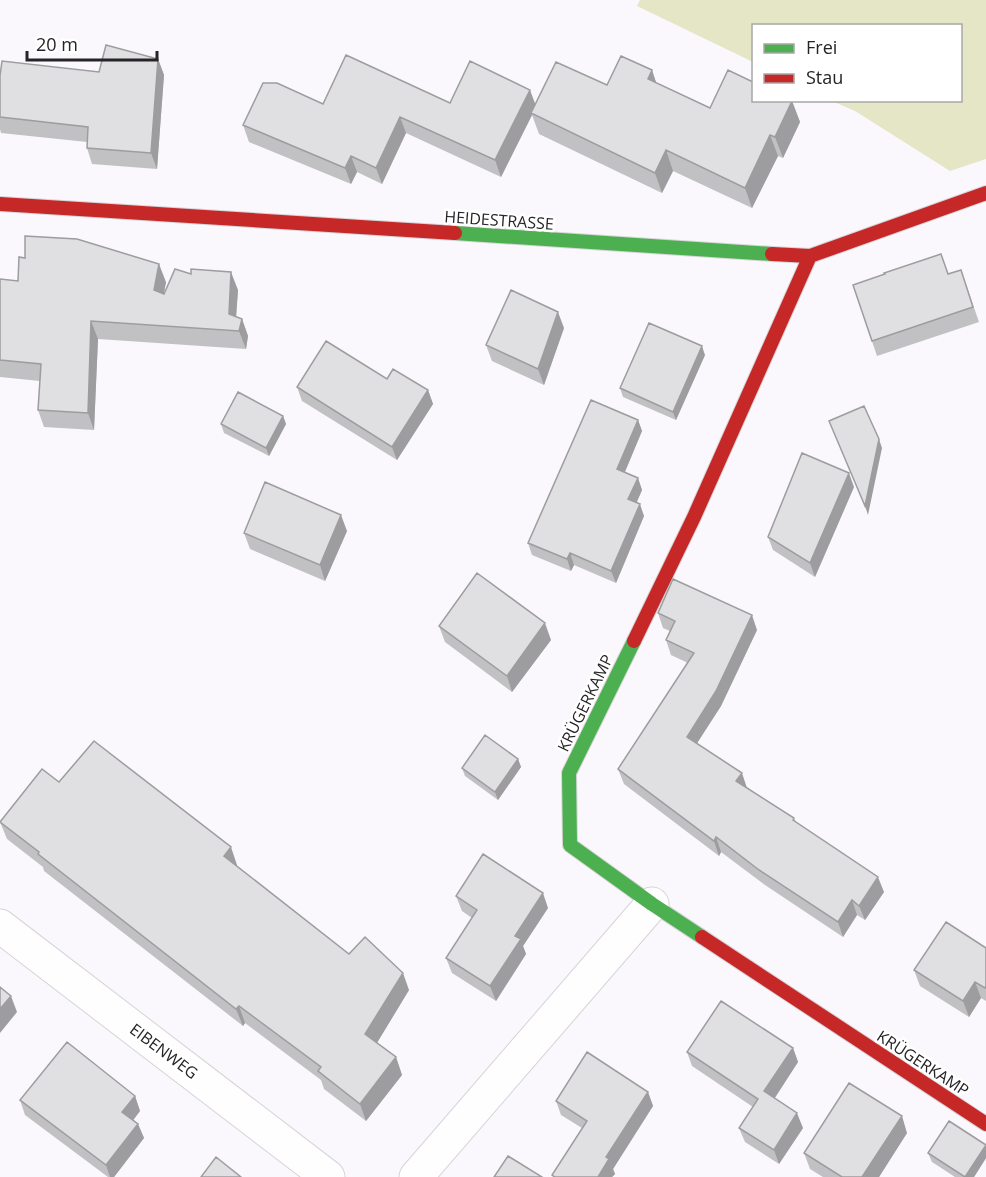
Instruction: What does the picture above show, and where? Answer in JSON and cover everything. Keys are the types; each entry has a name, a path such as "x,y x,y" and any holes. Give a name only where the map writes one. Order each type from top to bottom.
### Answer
{"street":[{"name":"HEIDESTRASSE","path":"0,204 810,256 986,193"},
{"name":"KRÜGERKAMP","path":"810,256 694,518 569,773 570,845 652,904 986,1124"},
{"path":"416,1177 652,904"},
{"name":"EIBENWEG","path":"0,926 328,1177"}],"green space":[{"path":"640,0 986,0 986,159 950,171 855,111 834,102 962,102 962,24 752,24 752,62 637,6"}],"building":[{"path":"106,45 158,59 151,153 87,148 88,127 0,117 2,61 99,72"},
{"path":"346,55 450,103 470,61 530,90 495,160 400,117 376,168 351,156 345,168 243,125 263,83 277,83 323,104"},
{"path":"621,56 652,70 648,79 710,108 728,70 752,82 752,102 792,102 775,137 770,135 745,188 666,150 655,173 531,113 556,62 607,85"},
{"path":"25,236 77,239 159,264 154,290 164,294 175,269 191,274 191,269 231,272 229,314 242,319 239,331 91,321 88,413 38,410 41,364 0,360 0,279 18,281 19,257 25,258"},
{"path":"941,254 948,274 961,270 973,307 872,341 853,285"},
{"path":"511,290 558,312 538,369 486,345"},
{"path":"649,323 702,346 673,412 620,388"},
{"path":"326,341 387,379 393,369 428,390 392,447 297,387"},
{"path":"238,392 283,416 266,448 221,424"},
{"path":"591,400 638,420 617,469 638,478 628,499 640,504 611,571 570,553 567,559 528,543"},
{"path":"864,406 879,439 865,506 829,421"},
{"path":"802,453 849,473 810,563 768,537"},
{"path":"265,482 341,515 320,565 244,533"},
{"path":"477,573 545,623 507,676 439,626"},
{"path":"673,579 752,615 716,691 687,737 742,773 736,781 794,818 793,820 878,877 859,906 852,900 838,922 759,870 716,837 714,841 618,769 694,653 666,640 675,621 658,613"},
{"path":"485,735 518,759 495,792 462,768"},
{"path":"94,741 231,847 224,856 349,954 365,937 403,973 365,1034 396,1057 360,1104 318,1071 321,1067 239,1006 236,1009 0,822 42,769 59,782"},
{"path":"483,854 543,893 515,936 521,939 490,986 446,958 477,910 456,896"},
{"path":"946,922 986,948 986,986 985,988 975,982 963,1001 914,970"},
{"path":"0,987 11,996 0,1009"},
{"path":"721,1001 793,1048 764,1091 797,1113 774,1150 739,1128 758,1099 687,1052"},
{"path":"67,1042 135,1096 122,1112 138,1124 106,1165 20,1100"},
{"path":"587,1052 648,1092 606,1157 609,1159 598,1177 555,1177 552,1175 587,1121 556,1101"},
{"path":"849,1083 902,1116 862,1177 842,1177 804,1153"},
{"path":"949,1121 986,1145 965,1177 928,1153"},
{"path":"508,1156 542,1177 494,1177"},
{"path":"216,1157 241,1177 201,1177"}],"traffic: fast":[{"path":"455,233 772,254"},
{"path":"634,641 569,773 570,845 702,937"}],"traffic: jam":[{"path":"772,254 810,256 986,193"},
{"path":"0,204 455,233"},
{"path":"634,641 694,517 810,256"},
{"path":"702,937 986,1124"}]}
